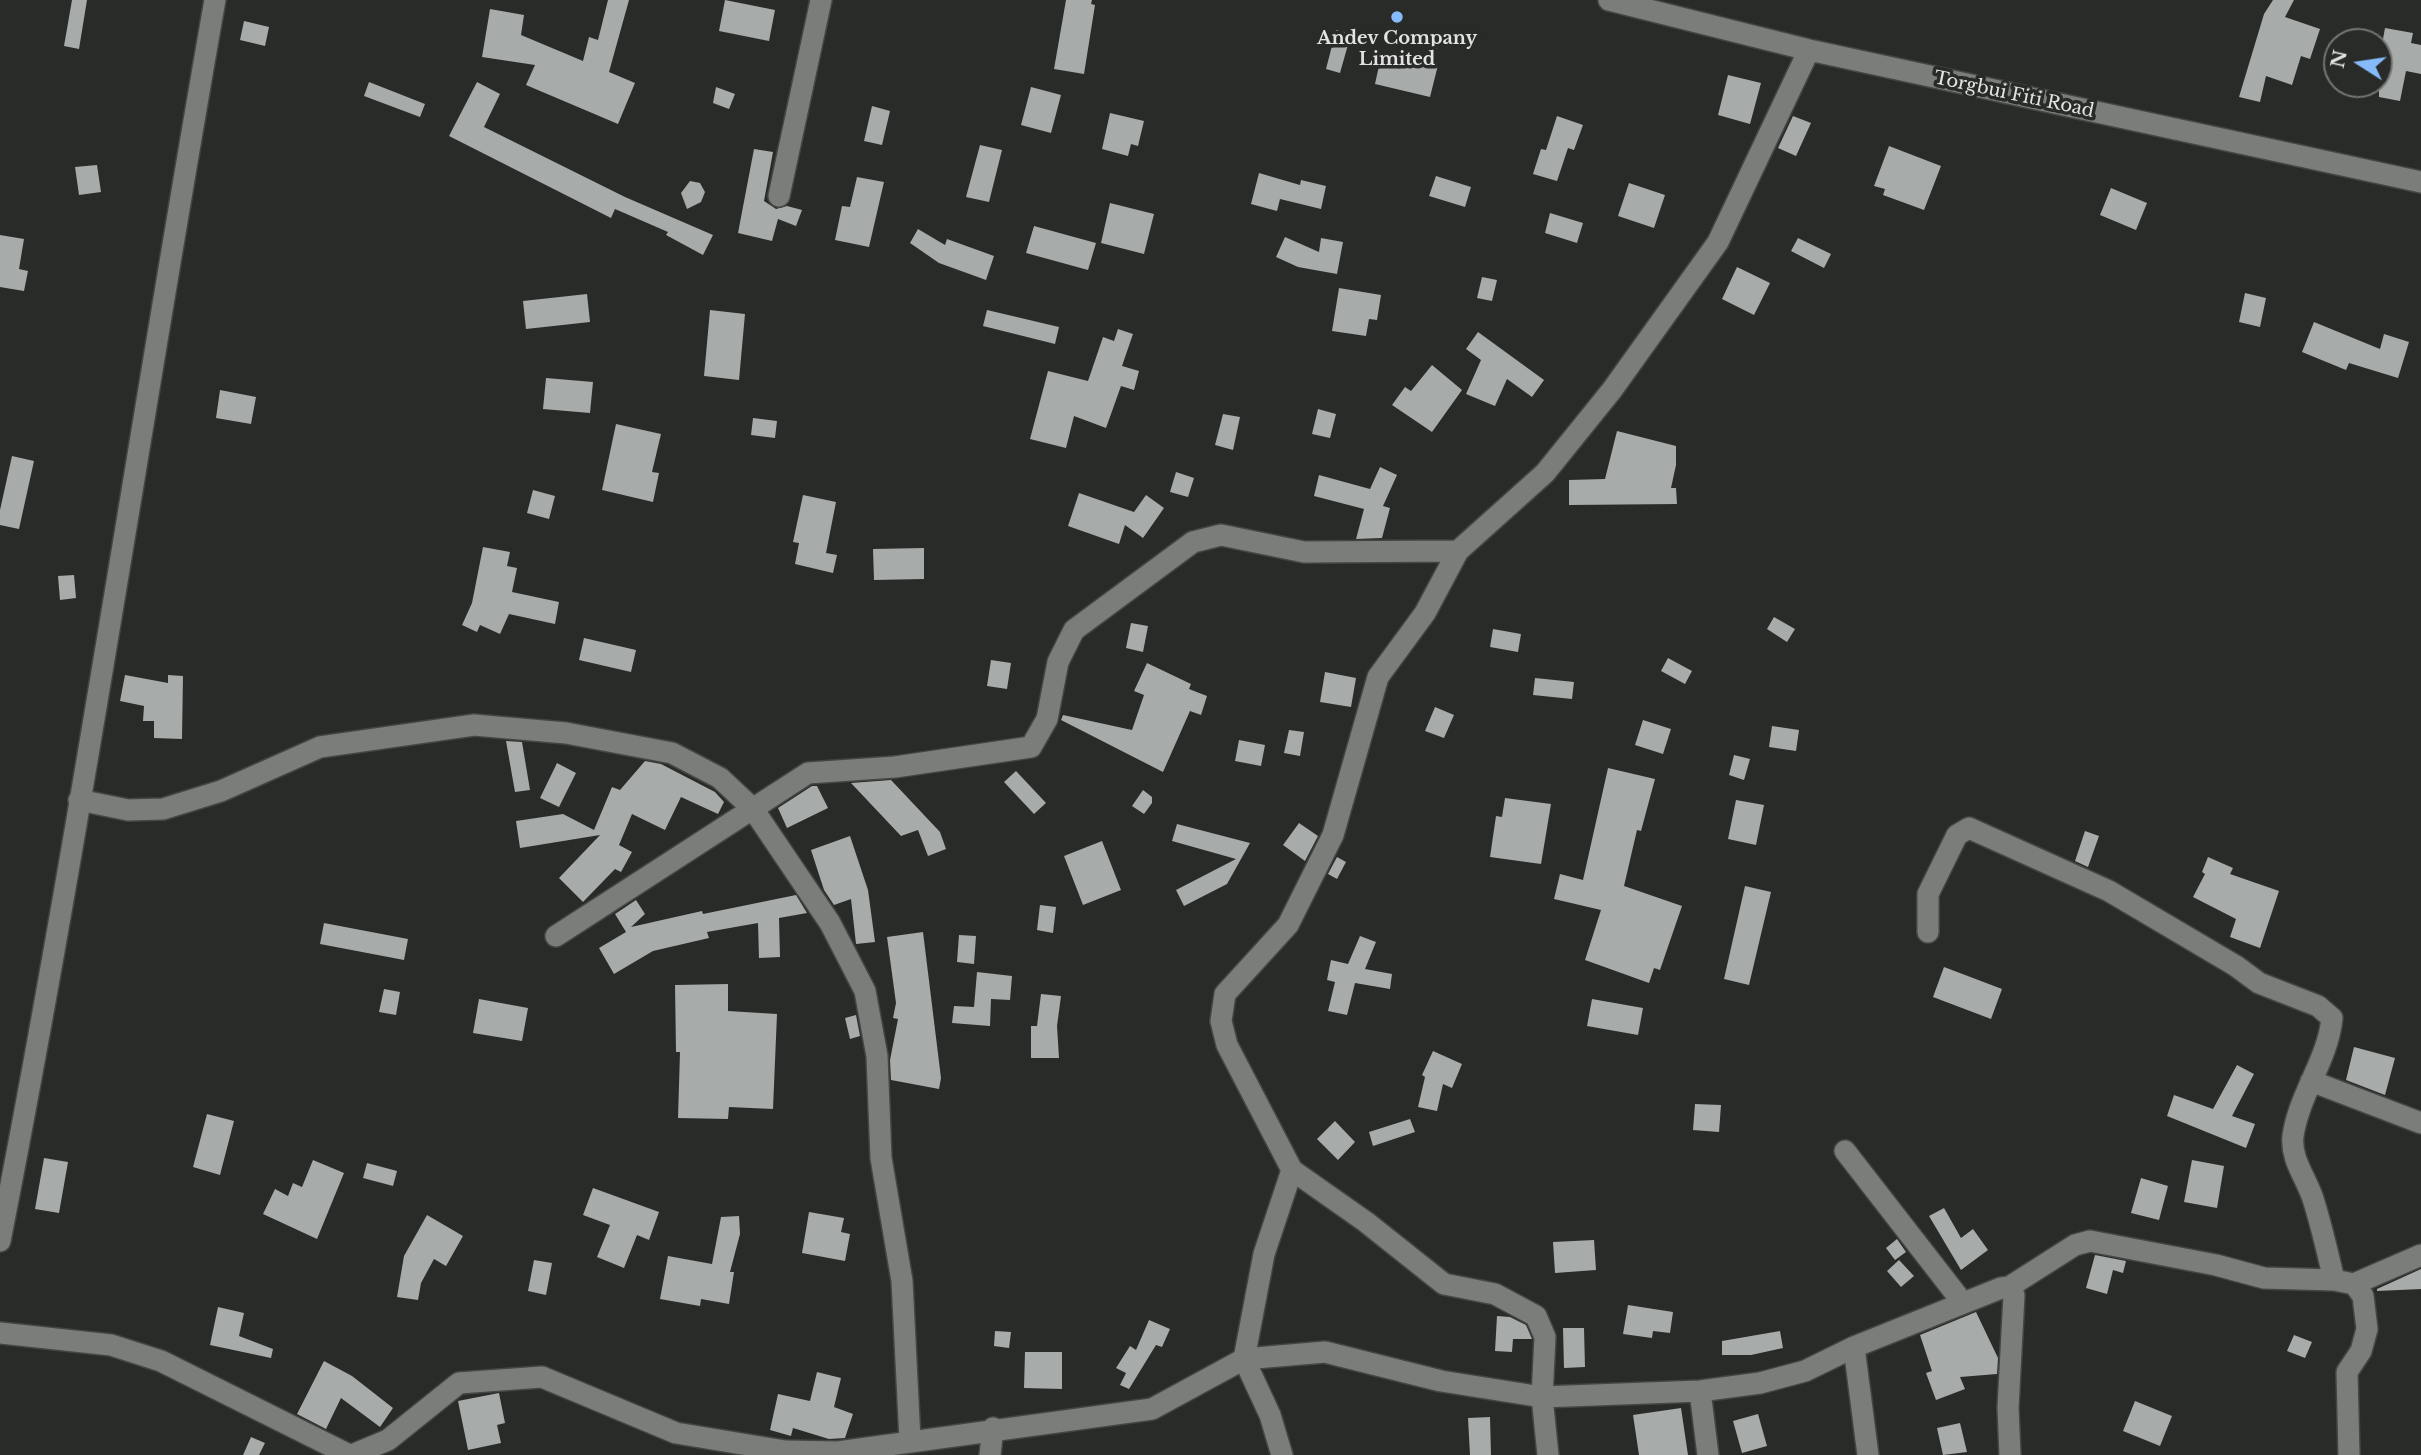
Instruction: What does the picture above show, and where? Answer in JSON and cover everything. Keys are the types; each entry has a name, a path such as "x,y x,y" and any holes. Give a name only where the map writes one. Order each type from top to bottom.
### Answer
{"street":[{"path":"0,1241 43,1022 149,376 215,0"},
{"path":"779,196 821,0"},
{"name":"Torgbui Fiti Road","path":"1609,0 1809,50 2421,182"},
{"path":"1548,1455 1542,1396 1545,1337 1536,1315 1495,1294 1444,1284 1366,1222 1292,1170 1227,1045 1221,1021 1225,994 1288,925 1333,835 1378,677 1425,614 1458,551 1545,473 1612,390 1718,242 1809,50"},
{"path":"556,936 808,773 895,767 1031,747 1047,719 1058,662 1074,630 1193,542 1221,535 1304,552 1458,551"},
{"path":"79,800 128,810 163,809 221,791 320,747 474,725 566,733 672,753 720,778 753,808 830,923 865,991 877,1056 881,1158 902,1281 911,1440"},
{"path":"1928,932 1927,894 1956,835 1969,828 2109,891 2236,966 2259,983 2318,1006 2332,1018 2330,1034 2298,1112 2292,1139 2296,1160 2314,1199 2344,1282 2363,1296 2367,1329 2361,1351 2347,1372 2349,1455"},
{"path":"2311,1081 2421,1123"},
{"path":"1845,1151 1963,1303"},
{"path":"1282,1455 1270,1415 1244,1359 1264,1254 1292,1170"},
{"path":"0,1333 111,1345 160,1361 350,1455 388,1440 459,1383 542,1377 676,1433 785,1451 838,1452 993,1428 1152,1409 1244,1359 1325,1352 1441,1381 1542,1396 1700,1391 1760,1382 1805,1371 1854,1347 2009,1287 2075,1245 2090,1241 2216,1265 2264,1278 2344,1282 2421,1255"},
{"path":"2009,1287 2014,1295 2008,1408 2010,1455"},
{"path":"1854,1347 1868,1455"},
{"path":"1700,1391 1708,1455"},
{"path":"990,1455 993,1428"}],"building":[{"path":"72,0 87,0 79,49 64,46"},
{"path":"608,0 629,0 609,72 635,83 618,124 526,85 535,65 482,57 490,9 524,15 521,35 583,61 589,37 598,40"},
{"path":"725,0 775,10 769,41 719,31"},
{"path":"1066,0 1092,0 1091,4 1095,5 1084,74 1054,69"},
{"path":"2273,0 2294,0 2285,17 2320,29 2310,59 2301,56 2292,85 2266,76 2260,102 2239,97 2264,14"},
{"path":"244,21 269,27 265,46 240,40"},
{"path":"2393,29 2413,33 2411,43 2421,45 2421,74 2406,71 2400,101 2384,98 2393,98"},
{"path":"1336,30 1351,34 1340,73 1326,69"},
{"path":"1382,52 1438,65 1430,97 1375,84"},
{"path":"1728,75 1761,83 1750,124 1718,115"},
{"path":"369,82 425,104 420,117 364,96"},
{"path":"477,82 500,94 484,127 625,197 713,235 703,255 666,235 668,232 615,209 611,218 449,136"},
{"path":"716,87 735,94 729,109 713,103"},
{"path":"1031,87 1061,95 1051,133 1021,125"},
{"path":"872,106 890,111 882,145 864,141"},
{"path":"1110,113 1144,121 1138,146 1131,144 1128,156 1102,149"},
{"path":"1557,116 1583,125 1574,150 1568,148 1557,181 1533,174 1541,149 1546,150"},
{"path":"1793,116 1811,123 1796,156 1778,148"},
{"path":"980,145 1002,150 989,202 966,197"},
{"path":"1889,146 1941,166 1924,210 1883,195 1885,189 1874,186"},
{"path":"754,149 773,152 764,201 776,209 787,206 802,210 796,226 778,219 772,241 738,233"},
{"path":"97,165 101,192 79,195 75,167"},
{"path":"1259,173 1300,185 1301,180 1326,186 1321,209 1280,199 1277,211 1251,204"},
{"path":"1436,176 1471,187 1465,207 1429,196"},
{"path":"857,177 884,182 869,247 835,240 842,206 850,207"},
{"path":"690,181 700,183 705,192 701,202 687,209 681,193"},
{"path":"1629,183 1665,195 1654,228 1618,216"},
{"path":"2111,188 2147,203 2136,230 2100,215"},
{"path":"1110,203 1154,214 1144,254 1101,243"},
{"path":"1550,213 1583,223 1577,243 1545,233"},
{"path":"1034,226 1096,243 1088,270 1026,253"},
{"path":"918,229 945,245 947,239 994,256 986,280 939,263 910,243"},
{"path":"0,235 24,239 19,269 28,271 24,291 0,287"},
{"path":"1285,237 1319,252 1321,238 1343,242 1337,274 1298,267 1276,257"},
{"path":"1798,238 1831,254 1824,268 1791,251"},
{"path":"1737,267 1770,283 1754,315 1722,299"},
{"path":"1482,277 1497,280 1492,301 1477,298"},
{"path":"1339,288 1381,295 1377,320 1369,319 1366,336 1332,331"},
{"path":"2245,293 2266,298 2260,327 2239,322"},
{"path":"587,294 590,322 526,329 523,301"},
{"path":"710,310 745,314 739,380 704,376"},
{"path":"987,310 1059,327 1055,344 983,326"},
{"path":"2314,322 2380,349 2384,334 2409,342 2398,378 2349,363 2346,370 2302,352"},
{"path":"1118,329 1133,334 1122,366 1139,371 1134,390 1121,386 1106,428 1074,416 1066,448 1030,439 1048,371 1088,381 1103,337 1114,341"},
{"path":"1478,332 1544,380 1532,397 1507,379 1495,406 1466,394 1481,360 1466,349"},
{"path":"1432,365 1462,390 1432,432 1392,405 1405,387 1411,391"},
{"path":"546,378 593,382 590,413 543,409"},
{"path":"220,390 256,397 251,424 216,418"},
{"path":"1318,409 1336,414 1330,438 1312,434"},
{"path":"1223,414 1240,417 1233,450 1215,445"},
{"path":"753,418 777,421 775,438 751,435"},
{"path":"616,424 661,434 652,472 659,473 653,502 602,490"},
{"path":"1617,431 1676,446 1676,465 1671,488 1676,488 1677,504 1569,505 1569,480 1605,479"},
{"path":"12,456 34,461 19,529 0,525 0,510"},
{"path":"1380,467 1397,475 1383,506 1390,508 1382,538 1356,539 1364,509 1314,496 1319,475 1370,489"},
{"path":"1176,472 1194,478 1188,497 1170,492"},
{"path":"533,490 555,496 549,519 527,513"},
{"path":"1079,493 1134,512 1146,495 1164,508 1143,538 1125,525 1119,544 1068,526"},
{"path":"803,495 836,502 826,553 837,555 833,573 795,564 799,543 793,542"},
{"path":"483,547 510,552 507,566 517,568 512,592 559,602 555,624 509,614 500,634 480,625 477,632 462,625 472,603"},
{"path":"924,548 924,579 874,580 873,549"},
{"path":"74,575 76,598 60,600 58,576"},
{"path":"1774,617 1795,629 1787,642 1767,629"},
{"path":"1131,623 1148,626 1143,652 1126,648"},
{"path":"1493,629 1521,634 1518,652 1490,647"},
{"path":"584,638 636,650 631,672 579,660"},
{"path":"1668,658 1692,671 1685,684 1661,671"},
{"path":"991,660 1011,663 1007,689 987,686"},
{"path":"1147,663 1191,684 1189,689 1207,696 1201,715 1190,711 1163,772 1061,720 1063,715 1132,730 1144,695 1134,691"},
{"path":"1325,672 1356,678 1351,707 1320,702"},
{"path":"125,675 168,683 168,675 183,676 182,739 154,738 154,721 143,721 144,706 120,701"},
{"path":"1535,678 1574,682 1572,699 1533,695"},
{"path":"1435,707 1454,715 1444,738 1425,731"},
{"path":"1643,720 1671,729 1663,754 1635,745"},
{"path":"1772,726 1799,730 1796,751 1769,747"},
{"path":"1289,730 1304,732 1300,756 1284,753"},
{"path":"1239,740 1265,745 1261,766 1235,761"},
{"path":"506,741 522,742 530,790 515,792"},
{"path":"1734,755 1750,759 1744,780 1729,775"},
{"path":"645,761 661,764 715,792 724,802 718,814 681,797 665,830 632,814 619,845 632,852 621,872 615,869 583,902 559,878 600,835 520,848 516,821 563,814 594,830 612,787 620,790"},
{"path":"557,763 576,773 559,807 540,798"},
{"path":"1608,768 1655,779 1641,831 1637,830 1624,886 1682,906 1660,970 1654,968 1649,983 1585,960 1601,910 1554,899 1560,874 1583,880"},
{"path":"1016,771 1046,803 1034,814 1004,782"},
{"path":"891,780 940,832 946,849 928,856 918,830 901,836 851,783"},
{"path":"812,786 817,786 828,808 787,828 778,808"},
{"path":"1143,790 1152,797 1152,803 1144,814 1132,806"},
{"path":"1505,798 1551,804 1541,864 1490,857 1496,816 1502,817"},
{"path":"1736,800 1764,805 1756,845 1728,839"},
{"path":"1299,823 1318,836 1305,861 1283,845"},
{"path":"1177,824 1250,843 1227,884 1184,906 1176,890 1236,859 1172,841"},
{"path":"2085,831 2099,836 2088,867 2075,861"},
{"path":"850,836 868,890 875,942 856,944 851,899 834,905 824,890 811,850"},
{"path":"1102,841 1121,890 1083,905 1064,856"},
{"path":"1337,857 1346,862 1337,879 1328,874"},
{"path":"2208,857 2233,868 2230,874 2279,891 2260,948 2230,937 2236,919 2193,897 2205,874 2202,872"},
{"path":"1745,886 1771,892 1749,985 1724,979"},
{"path":"796,895 807,913 779,918 780,957 759,958 758,923 707,932 709,938 653,951 614,974 599,948 626,932 615,914 636,900 645,914 631,927 702,911 703,914"},
{"path":"1040,905 1056,907 1053,933 1037,930"},
{"path":"324,923 408,939 404,960 320,944"},
{"path":"923,932 941,1078 939,1089 891,1080 890,1060 898,1019 893,1018 896,1003 887,937"},
{"path":"959,935 976,936 974,964 957,962"},
{"path":"1360,936 1376,942 1365,969 1392,974 1390,989 1355,983 1347,1015 1328,1011 1335,982 1327,980 1331,960 1348,964"},
{"path":"1944,967 2002,989 1991,1019 1933,997"},
{"path":"977,972 1012,976 1010,1000 991,999 990,1026 952,1023 954,1006 974,1007"},
{"path":"728,984 728,1011 777,1014 773,1109 729,1107 728,1119 678,1118 680,1052 676,1052 675,985"},
{"path":"384,989 400,992 396,1015 379,1012"},
{"path":"1041,994 1061,996 1057,1026 1059,1058 1031,1058 1031,1026 1037,1026"},
{"path":"479,999 528,1008 522,1041 473,1033"},
{"path":"1592,999 1643,1008 1638,1035 1587,1026"},
{"path":"856,1015 860,1036 850,1039 845,1018"},
{"path":"2354,1047 2395,1058 2385,1095 2346,1080"},
{"path":"1433,1051 1462,1064 1452,1088 1443,1084 1437,1111 1418,1107 1425,1077 1422,1075"},
{"path":"2237,1065 2254,1074 2232,1116 2255,1124 2246,1148 2167,1116 2174,1095 2213,1109"},
{"path":"1695,1104 1721,1105 1719,1132 1693,1130"},
{"path":"207,1114 234,1121 220,1175 193,1167"},
{"path":"1410,1119 1415,1132 1373,1146 1369,1132"},
{"path":"1335,1121 1355,1142 1338,1160 1317,1139"},
{"path":"44,1158 68,1162 59,1213 35,1209"},
{"path":"313,1160 344,1173 317,1239 263,1214 275,1189 288,1196 293,1183 302,1187"},
{"path":"2192,1160 2224,1166 2217,1208 2184,1202"},
{"path":"367,1163 397,1171 393,1186 363,1178"},
{"path":"2141,1178 2168,1186 2159,1220 2131,1213"},
{"path":"593,1188 659,1212 649,1240 637,1235 624,1268 597,1257 610,1225 583,1215"},
{"path":"1944,1208 1961,1238 1973,1229 1988,1250 1961,1270 1929,1216"},
{"path":"809,1212 844,1218 841,1232 850,1234 845,1261 802,1253"},
{"path":"427,1215 463,1236 446,1266 434,1259 421,1283 418,1300 397,1297 404,1256"},
{"path":"739,1216 740,1234 730,1272 734,1272 729,1304 701,1299 700,1306 660,1299 668,1256 712,1264 721,1217"},
{"path":"1897,1239 1906,1252 1895,1260 1886,1248"},
{"path":"1594,1240 1596,1270 1555,1273 1553,1242"},
{"path":"2095,1255 2126,1261 2123,1273 2113,1270 2107,1294 2086,1288"},
{"path":"534,1260 552,1263 546,1295 528,1291"},
{"path":"1899,1260 1914,1276 1901,1287 1887,1271"},
{"path":"2421,1269 2421,1289 2377,1291 2377,1289"},
{"path":"1628,1305 1673,1312 1670,1333 1653,1331 1652,1338 1623,1334"},
{"path":"218,1307 244,1313 239,1336 273,1349 271,1358 210,1345"},
{"path":"1976,1312 1998,1358 1997,1374 1960,1377 1965,1389 1936,1400 1926,1373 1932,1371 1920,1335"},
{"path":"1497,1316 1510,1317 1526,1325 1532,1339 1513,1339 1512,1352 1495,1351"},
{"path":"1149,1320 1170,1329 1162,1347 1156,1345 1129,1389 1120,1385 1126,1373 1116,1368 1130,1346 1136,1350"},
{"path":"1563,1328 1584,1328 1585,1367 1564,1368"},
{"path":"995,1331 1011,1332 1009,1348 994,1346"},
{"path":"1780,1331 1783,1348 1751,1355 1722,1355 1722,1341"},
{"path":"2294,1335 2312,1342 2305,1358 2287,1351"},
{"path":"1025,1352 1062,1352 1062,1389 1024,1388"},
{"path":"324,1361 352,1376 393,1408 380,1427 341,1398 326,1429 297,1414"},
{"path":"817,1372 841,1378 834,1407 853,1414 845,1438 829,1439 793,1428 791,1436 770,1430 778,1394 810,1401"},
{"path":"499,1393 505,1423 497,1425 501,1443 468,1450 458,1401"},
{"path":"2135,1401 2172,1416 2160,1446 2123,1431"},
{"path":"1681,1408 1688,1455 1639,1455 1633,1415"},
{"path":"1758,1414 1767,1446 1742,1453 1733,1421"},
{"path":"1490,1417 1491,1455 1470,1455 1468,1418"},
{"path":"1960,1423 1967,1452 1943,1455 1937,1428"},
{"path":"251,1437 265,1443 259,1455 243,1455"}],"place":[{"name":"Andev Company Limited","path":"1397,17"}]}
